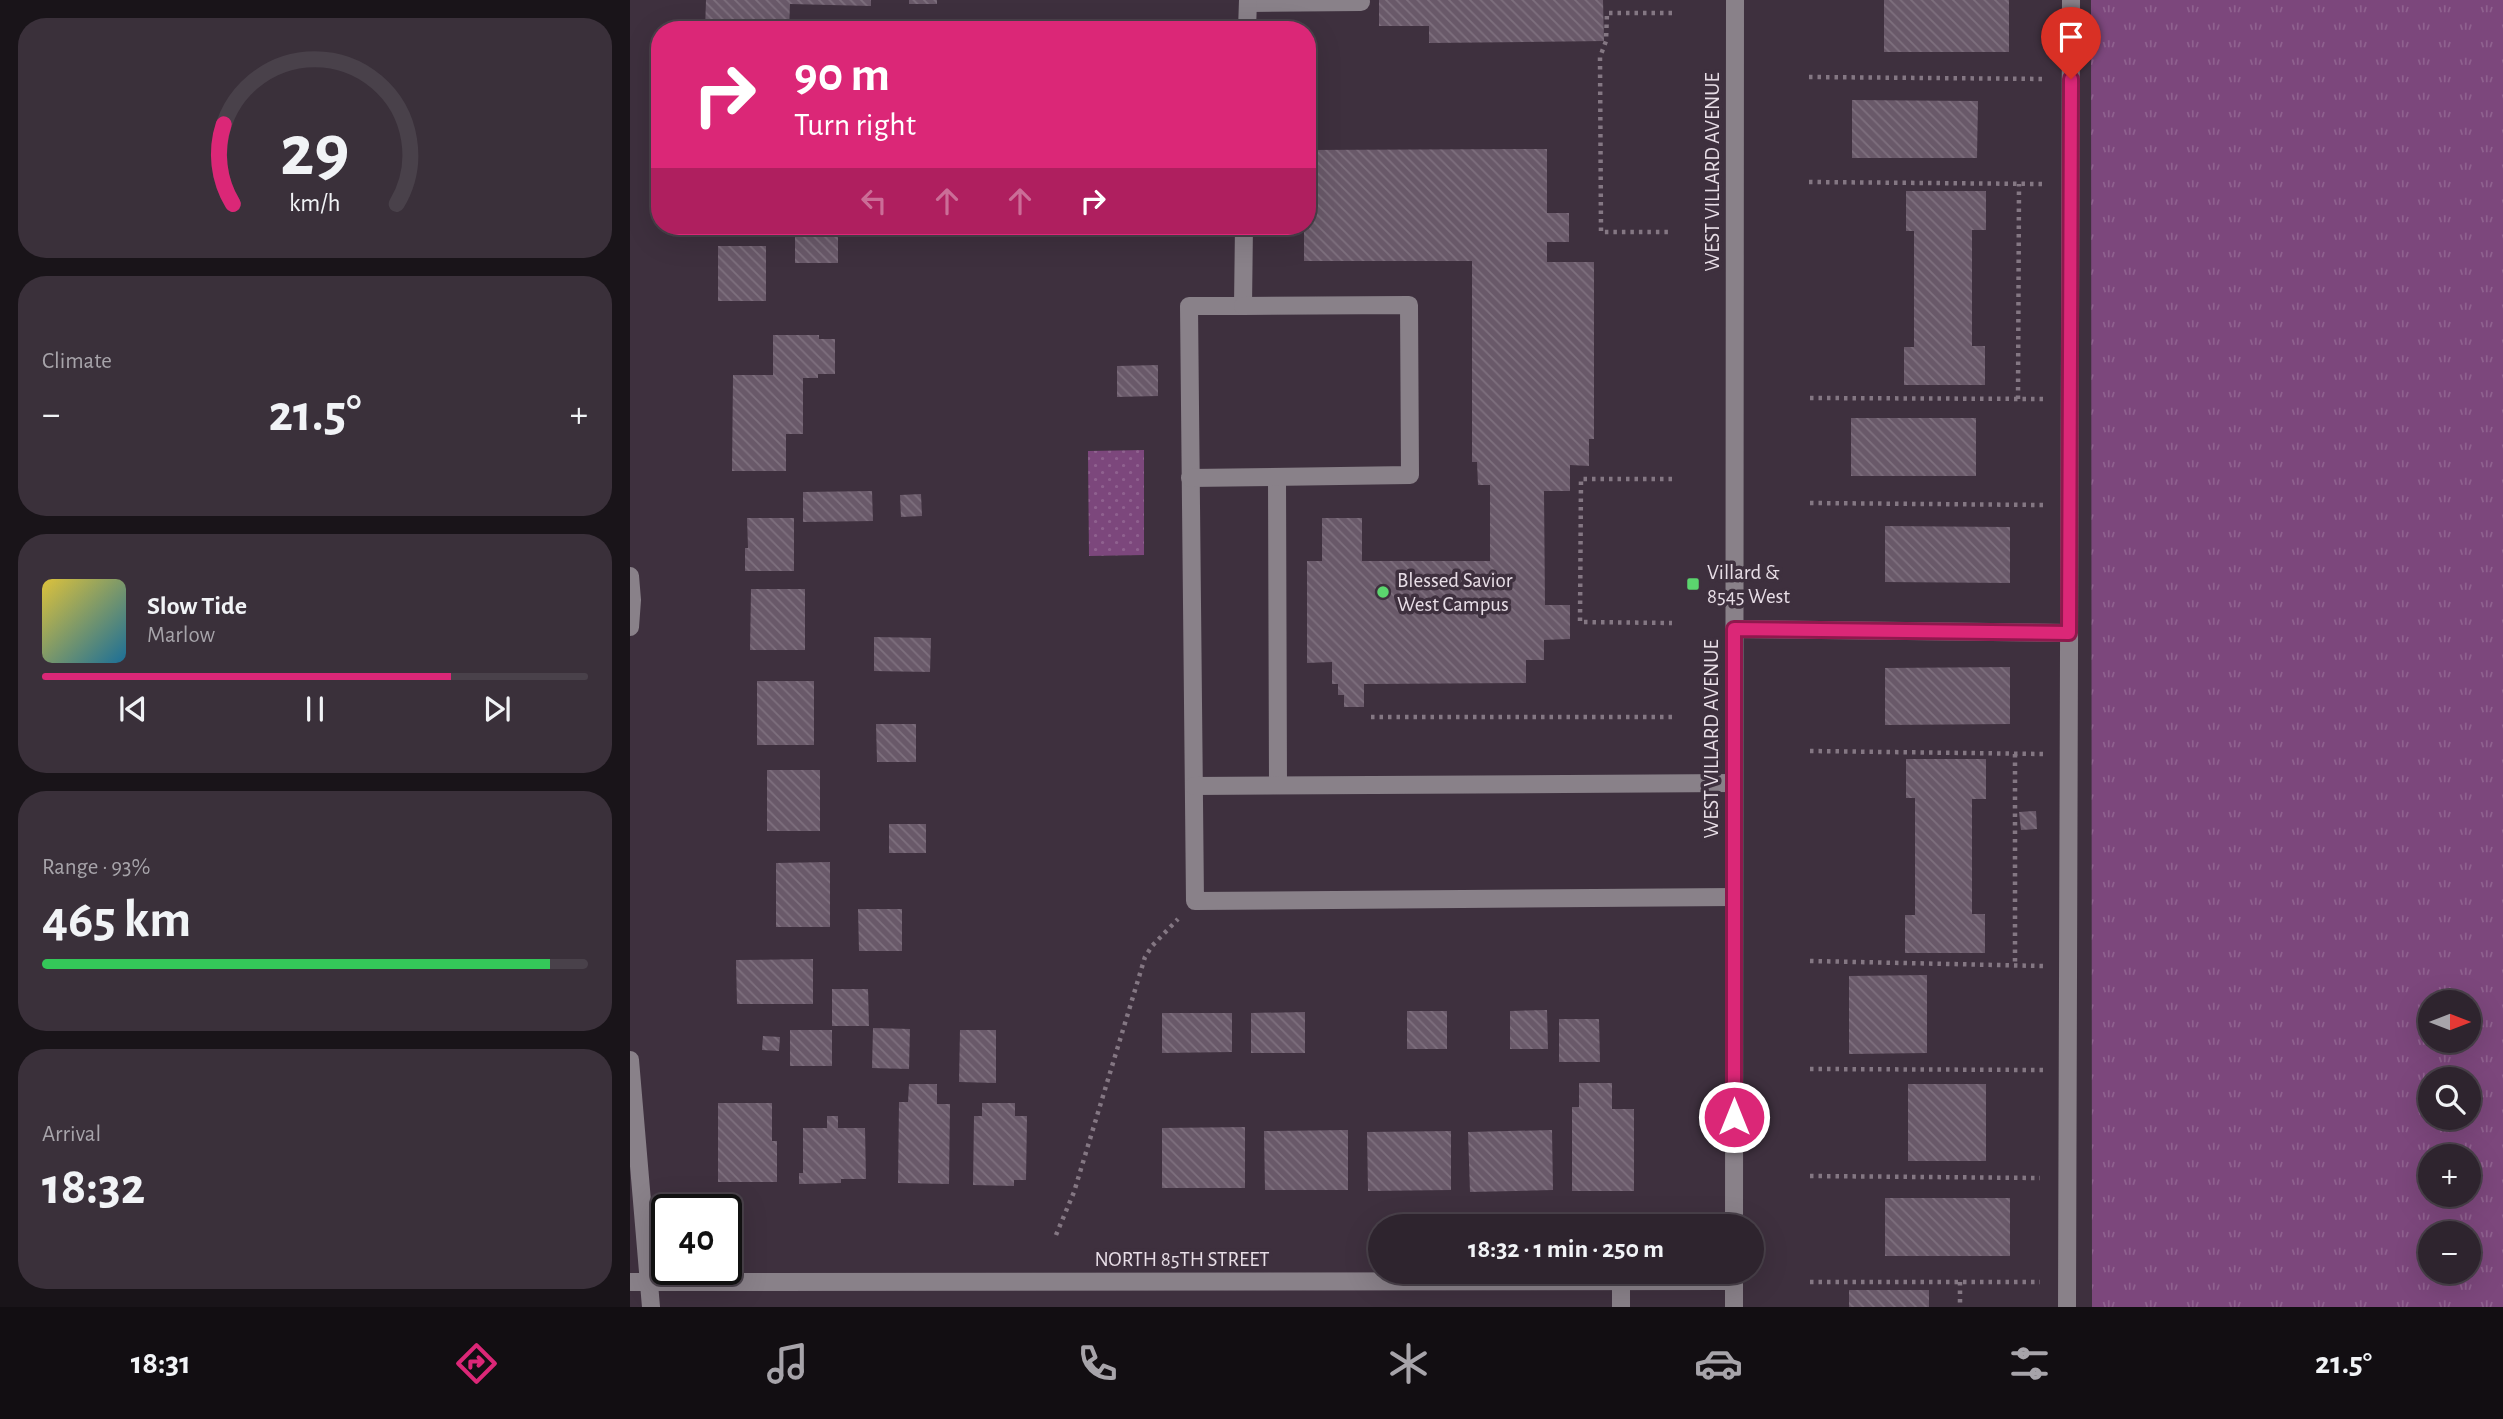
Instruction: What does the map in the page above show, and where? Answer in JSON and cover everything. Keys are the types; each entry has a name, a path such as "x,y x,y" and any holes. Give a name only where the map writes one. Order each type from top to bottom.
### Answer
{"street":[{"name":"WEST VILLARD AVENUE","path":"1734,1214 1735,0"},
{"path":"2067,1307 2071,0"},
{"path":"1247,21 1248,1 1361,2"},
{"path":"1243,306 1244,235"},
{"path":"1190,478 1410,475 1409,304 1189,306 1190,478 1195,901 1734,897"},
{"path":"1277,477 1278,785"},
{"path":"630,576 630,627"},
{"path":"1734,629 2069,633"},
{"path":"1194,786 1734,783"},
{"path":"630,1060 652,1307"},
{"name":"NORTH 85TH STREET","path":"630,1282 1368,1282"},
{"path":"1621,1284 1621,1307"},
{"path":"1734,1284 1734,1307"}],"path":[{"path":"1672,13 1607,13 1606,41 1600,57 1600,84 1601,232 1672,232"},
{"path":"1809,77 2071,79"},
{"path":"1809,182 2070,184"},
{"path":"2018,399 2019,184"},
{"path":"1810,398 2070,399"},
{"path":"1672,479 1581,479 1580,622 1672,624"},
{"path":"1810,503 2070,505"},
{"path":"1371,717 1672,717"},
{"path":"1810,751 2068,754"},
{"path":"2015,754 2015,965"},
{"path":"1056,1235 1074,1192 1145,957 1152,946 1195,901"},
{"path":"1810,961 2068,966"},
{"path":"1810,1069 2068,1070"},
{"path":"1810,1175 2067,1179"},
{"path":"1810,1282 2067,1282"},
{"path":"1960,1282 1960,1307"}],"green space":[{"path":"2091,0 2503,0 2503,1307 2092,1307"},
{"path":"1144,450 1144,555 1089,556 1088,451"}],"building":[{"path":"706,0 871,0 871,6 790,4 789,21 705,21"},
{"path":"909,0 937,0 937,4 909,4"},
{"path":"1379,0 1603,0 1604,41 1429,43 1429,26 1379,26"},
{"path":"1884,0 2009,0 2009,52 1884,52"},
{"path":"1852,100 1978,101 1977,158 1852,158"},
{"path":"1547,149 1547,213 1569,213 1569,242 1547,242 1547,262 1594,262 1594,439 1589,439 1589,466 1570,465 1570,491 1544,491 1545,605 1570,605 1570,639 1544,640 1544,660 1526,660 1526,683 1364,684 1364,707 1344,707 1344,695 1338,695 1338,684 1332,684 1332,662 1307,663 1307,561 1322,561 1322,518 1362,518 1362,561 1490,561 1490,485 1478,485 1477,462 1472,462 1472,261 1304,261 1304,235 1316,235 1316,150"},
{"path":"1906,191 1986,191 1986,230 1972,230 1972,346 1985,346 1985,385 1904,385 1904,347 1914,347 1914,231 1906,231"},
{"path":"795,235 838,235 838,263 795,263"},
{"path":"718,246 766,246 766,301 718,301"},
{"path":"773,335 819,335 819,339 835,339 835,374 818,374 818,378 803,378 803,434 786,434 786,471 732,471 733,375 773,375"},
{"path":"1158,365 1158,396 1117,397 1117,366"},
{"path":"1851,418 1976,418 1976,476 1851,476"},
{"path":"872,491 873,521 803,522 803,492"},
{"path":"921,494 922,516 901,517 900,495"},
{"path":"747,518 794,518 794,571 745,571 745,548 748,548"},
{"path":"1885,526 2010,527 2010,583 1885,582"},
{"path":"751,589 805,589 805,650 750,650"},
{"path":"874,637 931,638 930,672 874,671"},
{"path":"2010,667 2010,724 1885,725 1885,668"},
{"path":"757,681 814,681 814,745 757,745"},
{"path":"876,724 916,724 916,762 877,762"},
{"path":"1906,759 1986,759 1986,799 1972,799 1972,914 1985,914 1985,953 1905,953 1905,915 1915,915 1915,798 1906,798"},
{"path":"767,770 820,770 820,831 767,831"},
{"path":"2036,811 2037,829 2021,830 2019,812"},
{"path":"889,824 926,824 926,853 889,853"},
{"path":"830,862 830,927 776,927 776,863"},
{"path":"858,909 902,909 902,951 859,951"},
{"path":"813,959 813,1004 737,1004 736,960"},
{"path":"1927,975 1927,1053 1849,1054 1849,976"},
{"path":"832,989 868,989 869,1026 832,1026"},
{"path":"1547,1010 1548,1049 1510,1049 1510,1011"},
{"path":"1407,1011 1447,1011 1447,1049 1407,1049"},
{"path":"1305,1012 1305,1053 1251,1053 1251,1013"},
{"path":"1162,1013 1232,1013 1232,1052 1162,1053"},
{"path":"1559,1019 1599,1019 1600,1062 1559,1062"},
{"path":"873,1028 910,1029 909,1069 872,1068"},
{"path":"790,1030 832,1030 832,1066 790,1066"},
{"path":"960,1030 996,1030 996,1083 959,1082"},
{"path":"763,1036 780,1037 779,1051 762,1050"},
{"path":"1579,1083 1612,1083 1612,1109 1634,1109 1634,1191 1572,1191 1572,1107 1579,1107"},
{"path":"909,1084 937,1084 937,1104 950,1104 949,1184 898,1183 899,1102 908,1102"},
{"path":"1908,1084 1986,1084 1986,1161 1908,1161"},
{"path":"718,1103 772,1103 772,1141 777,1141 777,1182 718,1182"},
{"path":"982,1103 1015,1103 1015,1116 1027,1116 1026,1180 1014,1180 1014,1186 973,1185 974,1116 982,1116"},
{"path":"827,1116 838,1116 838,1128 865,1128 866,1179 841,1179 841,1183 799,1184 799,1173 803,1173 803,1128 827,1128"},
{"path":"1245,1127 1245,1188 1162,1188 1162,1128"},
{"path":"1348,1130 1348,1190 1265,1190 1264,1131"},
{"path":"1552,1130 1553,1190 1470,1192 1468,1132"},
{"path":"1451,1131 1451,1190 1368,1191 1367,1132"},
{"path":"1885,1198 2010,1198 2010,1256 1885,1256"},
{"path":"1849,1290 1929,1290 1929,1307 1849,1307"}],"place":[{"name":"Villard & 8545 West","path":"1693,584"},
{"name":"Blessed Savior West Campus","path":"1383,592"}],"route":[{"path":"1734,1117 1734,629 2069,633 2071,79"}]}
